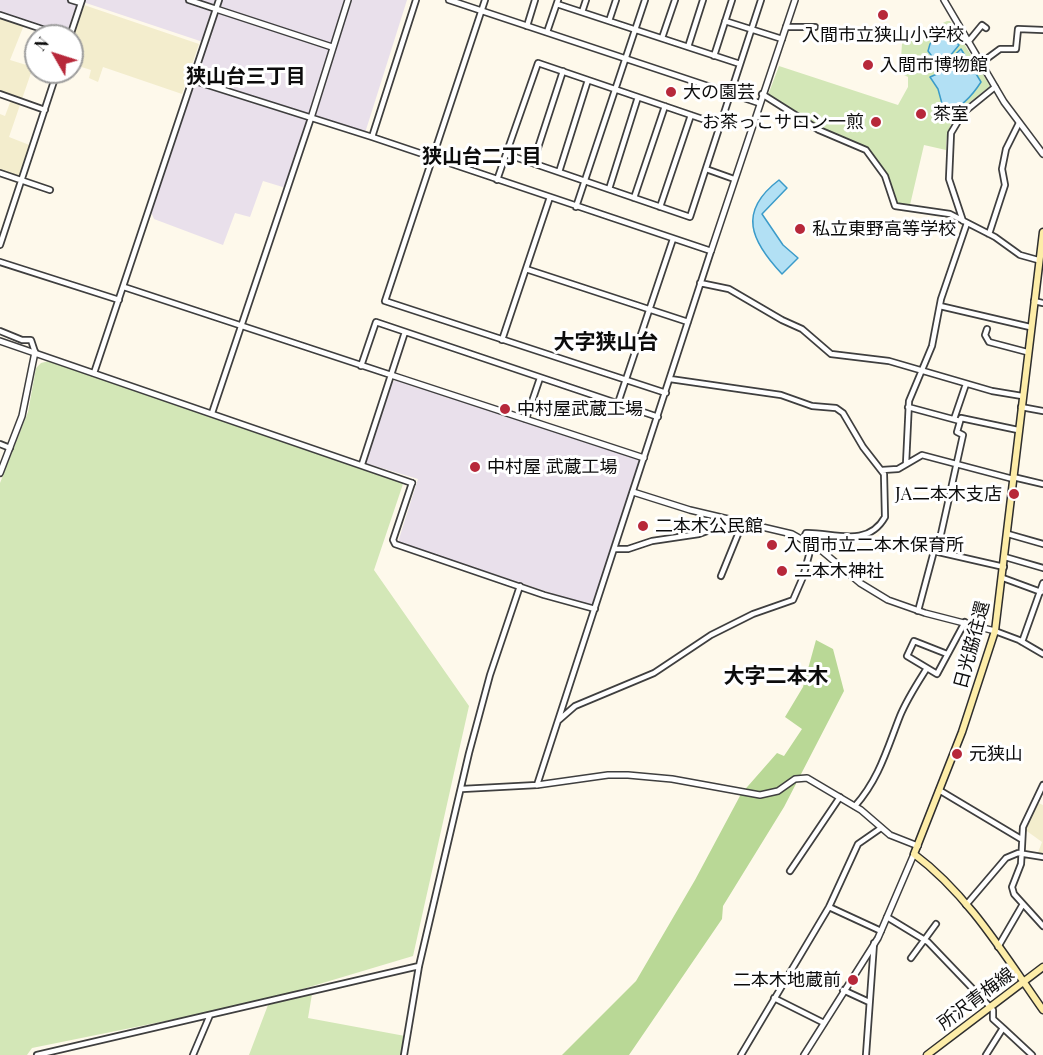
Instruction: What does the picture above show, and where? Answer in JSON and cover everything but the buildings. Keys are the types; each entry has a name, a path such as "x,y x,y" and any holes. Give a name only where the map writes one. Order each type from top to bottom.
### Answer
{"main road":[{"name":"日光脇往還","path":"914,854 984,671 995,631 1043,232"},
{"path":"914,854 938,873 966,905 1043,1010"},
{"name":"所沢青梅線","path":"927,1055 1043,967"}],"street":[{"path":"71,0 81,2 74,24"},
{"path":"189,0 332,47"},
{"path":"94,373 219,0"},
{"path":"212,413 348,0"},
{"path":"372,137 416,0"},
{"path":"449,0 759,103"},
{"path":"485,0 385,301 666,393"},
{"path":"527,26 535,0"},
{"path":"582,12 586,0"},
{"path":"609,21 616,0"},
{"path":"576,207 645,0"},
{"path":"662,38 675,0"},
{"path":"688,47 703,0"},
{"path":"714,56 732,0"},
{"path":"733,86 761,0"},
{"path":"537,785 734,179 795,0"},
{"path":"945,0 995,87 1043,154"},
{"path":"547,32 557,2 740,64"},
{"path":"0,15 27,24"},
{"path":"725,21 782,39"},
{"path":"968,42 982,25 986,28"},
{"path":"786,27 815,27"},
{"path":"981,63 1000,49 1016,49 1018,29 1043,30"},
{"path":"497,180 538,63 720,125"},
{"path":"533,163 563,71"},
{"path":"192,80 372,137 711,251"},
{"path":"559,172 588,80"},
{"path":"0,245 53,84"},
{"path":"906,464 908,406 932,346 940,306 965,222 949,179 951,133 963,113 995,87"},
{"path":"0,94 45,110"},
{"path":"762,94 819,130 866,150 881,170 895,206 950,214 989,234 1020,255 1038,260"},
{"path":"609,189 638,97"},
{"path":"507,154 690,217 728,101"},
{"path":"634,198 665,106"},
{"path":"660,207 691,115"},
{"path":"989,234 1005,185 1002,169 1006,149 1019,123"},
{"path":"705,169 734,179"},
{"path":"0,173 50,190"},
{"path":"502,340 550,197"},
{"path":"618,404 673,238"},
{"path":"0,262 119,300"},
{"path":"526,269 688,322"},
{"path":"700,284 729,288 782,320 802,328 831,354 889,361 966,384 1022,396"},
{"path":"124,287 644,458"},
{"path":"1034,301 1043,303"},
{"path":"940,306 1030,327"},
{"path":"362,366 376,322 658,417"},
{"path":"987,329 985,335 989,342 1027,352"},
{"path":"0,332 22,340 31,340 35,352 22,416 0,473"},
{"path":"362,464 405,332"},
{"path":"0,341 412,483 394,542 520,586 595,609"},
{"path":"526,419 540,378"},
{"path":"670,379 781,395 812,406 836,408 843,413 863,447 884,474 887,510 882,523 856,537 836,538 806,533 803,539"},
{"path":"954,419 966,384"},
{"path":"908,406 960,421"},
{"path":"1021,407 1043,411"},
{"path":"937,552 963,435 957,432 960,421 963,417 1018,430"},
{"path":"0,444 10,448"},
{"path":"882,470 898,469 922,455 957,466 1043,484"},
{"path":"633,492 690,510 777,529 803,539 869,590 918,611 995,631 1043,654"},
{"path":"614,549 628,549 652,541 699,534 740,521"},
{"path":"721,576 740,521"},
{"path":"1008,534 1043,544"},
{"path":"558,720 575,706 624,684 654,674 721,630 753,614 793,600 803,577 812,544"},
{"path":"918,611 934,551 1004,567"},
{"path":"1005,557 1043,568"},
{"path":"1003,578 1041,593"},
{"path":"1022,642 1043,583"},
{"path":"404,1055 420,966 483,697 520,586"},
{"path":"947,654 914,641 907,656 937,674 965,622"},
{"path":"855,806 870,789 883,765 908,699 927,668"},
{"path":"462,789 537,785 608,775 628,775 672,779 760,795 778,791 802,777 855,806 896,838 918,846"},
{"path":"1043,785 1025,820 1020,868 1012,887 1014,894 1043,926"},
{"path":"939,790 1022,840"},
{"path":"790,871 840,797"},
{"path":"741,1055 828,907 858,844 881,828"},
{"path":"804,1055 881,931 914,854"},
{"path":"966,905 1006,858 1021,854 1043,857"},
{"path":"998,947 1023,904"},
{"path":"828,907 881,931"},
{"path":"1039,919 1043,913"},
{"path":"887,917 924,940 963,976 993,1010 993,1019 1032,1055"},
{"path":"911,958 936,924"},
{"path":"866,1055 874,943"},
{"path":"37,1055 420,966"},
{"path":"843,990 869,1002"},
{"path":"774,998 824,1023"},
{"path":"193,1055 210,1015"},
{"path":"986,1055 1003,1028"}],"shaded area":[{"path":"0,0 407,0 365,133 310,115 286,188 263,181 250,217 235,213 223,245 154,219 151,212 206,43 80,1 71,24 34,24 0,13"},
{"path":"84,5 199,44 182,94 103,67 98,82 89,78 91,70 84,68 84,24 77,24"},
{"path":"0,17 24,25 10,60 24,64 24,84 27,84 9,137 32,146 21,178 0,171 0,114 5,116 11,100 0,93"},
{"name":"中村屋 武蔵工場","path":"396,380 638,459 640,463 593,607 398,542 418,479 365,463 391,383"},
{"path":"1036,802 1043,805 1043,856 1037,855 1042,842 1024,829"}],"green space":[{"path":"950,21 990,86 965,106 953,120 949,128 946,150 924,145 910,205 894,203 886,175 878,161 866,149 820,129 768,95 779,66 898,105 908,87 908,77 900,73 903,29 917,35"},
{"path":"49,361 404,481 374,570 469,706 413,956 259,1002 32,1048 27,1055 0,1055 0,483 28,412 36,368 41,363"},
{"path":"816,640 833,649 844,691 784,807 723,906 722,919 629,1055 562,1055 636,981 695,880 741,794 777,753 784,756 802,729 785,717 803,687"},
{"path":"312,994 308,1018 405,1036 403,1055 249,1055 268,1005"}],"water":[{"path":"940,34 948,35 959,45 945,62 934,59 928,51 930,44"},
{"path":"961,49 981,82 960,106 944,111 938,89 930,77 944,71 943,66"},
{"path":"779,180 787,188 762,214 783,245 798,258 782,274 763,250 753,227 753,215 757,204"}],"place":[{"name":"入間市立狭山小学校","path":"883,15"},
{"name":"入間市博物館","path":"868,65"},
{"name":"大の園芸","path":"671,92"},
{"name":"茶室","path":"921,114"},
{"name":"お茶っこサロン一煎","path":"876,122"},
{"name":"私立東野高等学校","path":"800,229"},
{"name":"中村屋武蔵工場","path":"505,409"},
{"name":"中村屋 武蔵工場","path":"475,467"},
{"name":"JA二本木支店","path":"1014,494"},
{"name":"二本木公民館","path":"643,526"},
{"name":"入間市立二本木保育所","path":"772,545"},
{"name":"二本木神社","path":"782,571"},
{"name":"元狭山","path":"957,754"},
{"name":"二本木地蔵前","path":"853,980"}],"district":[{"name":"狭山台三丁目","path":"246,77"},
{"name":"狭山台二丁目","path":"482,157"},
{"name":"大字狭山台","path":"606,342"},
{"name":"大字二本木","path":"776,676"}]}
